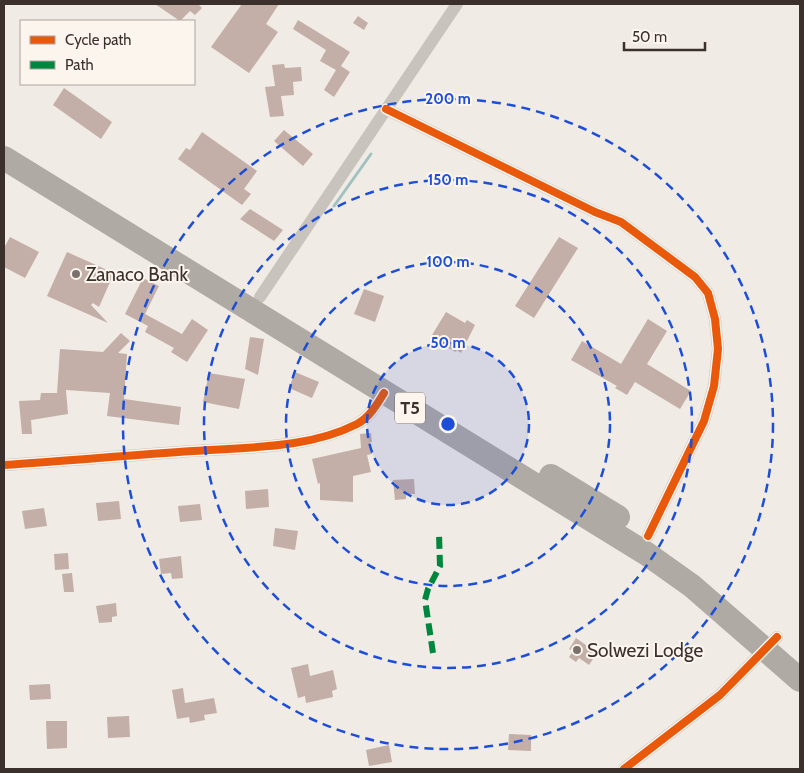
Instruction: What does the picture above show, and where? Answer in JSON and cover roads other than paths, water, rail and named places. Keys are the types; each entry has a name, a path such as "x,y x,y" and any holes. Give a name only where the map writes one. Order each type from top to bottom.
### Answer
{"highway":[{"name":"T5","path":"4,140 648,536 701,574 772,643 800,680"},
{"name":"T5","path":"4,158 647,554 772,643 800,658"}],"street":[{"path":"260,297 457,4"},
{"path":"386,109 595,212 621,222 695,277 708,293 715,319 718,349 714,386 704,421 648,536"},
{"path":"4,465 262,447 311,439 334,433 359,423 374,409 384,393"},
{"path":"625,769 720,695 772,643"}],"waterway":[{"path":"334,206 371,154"}],"place":[{"name":"Zanaco Bank","path":"76,274"},
{"name":"Solwezi Lodge","path":"577,650"}]}
